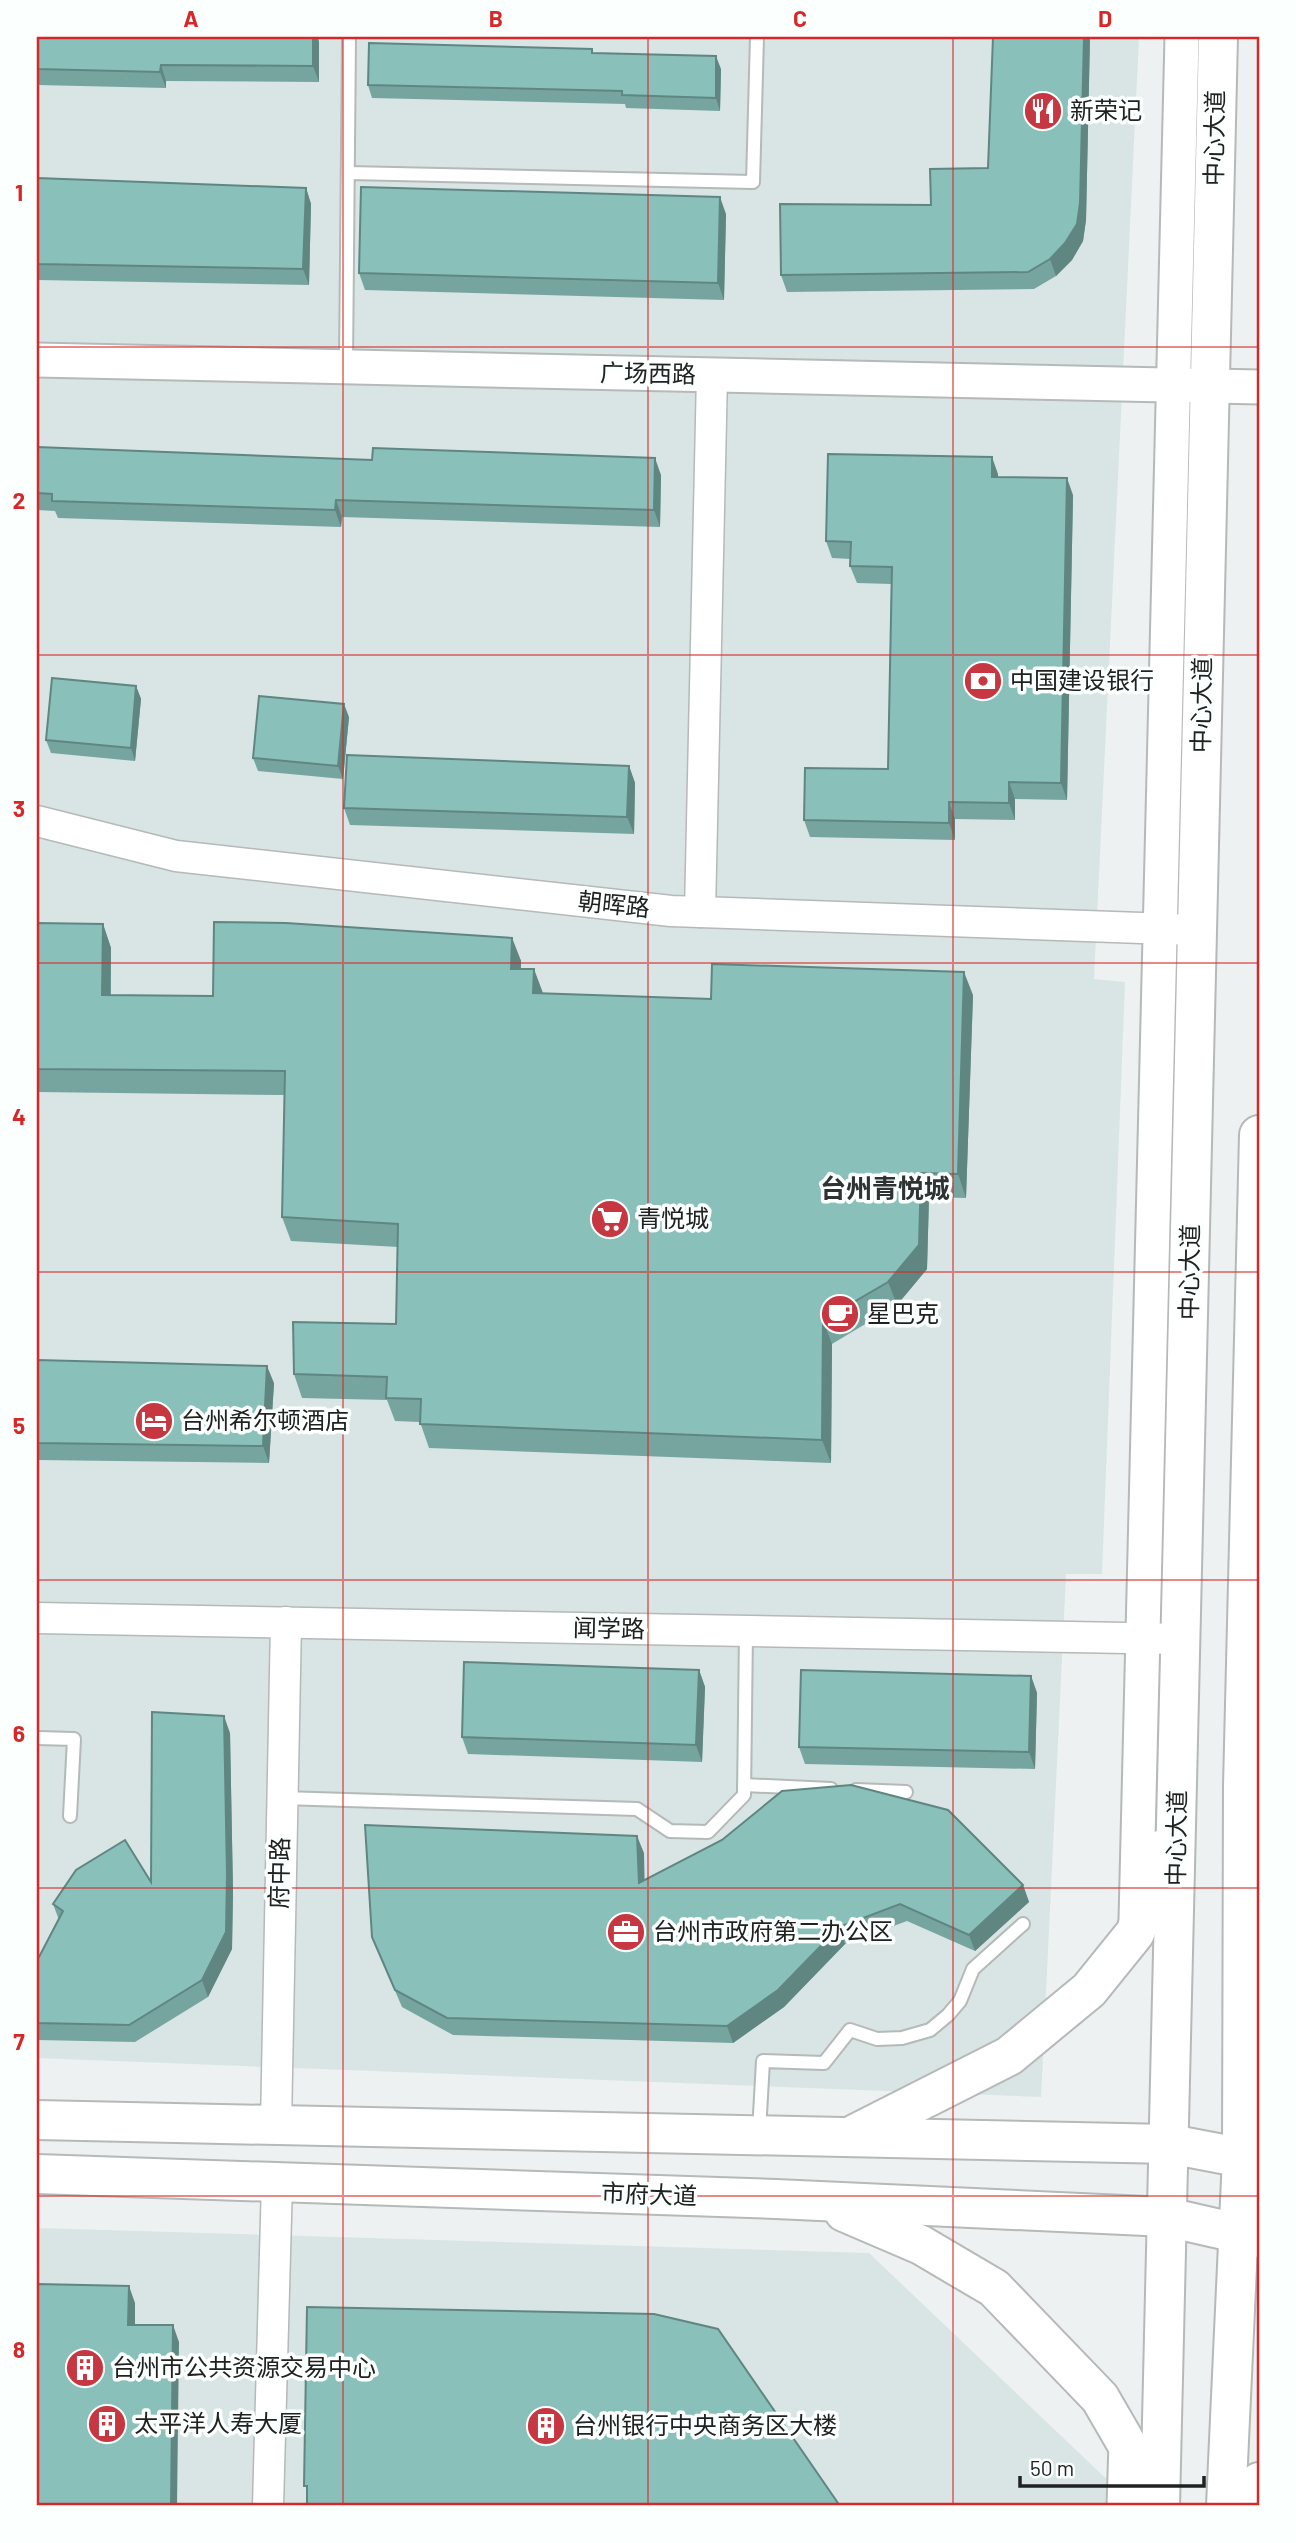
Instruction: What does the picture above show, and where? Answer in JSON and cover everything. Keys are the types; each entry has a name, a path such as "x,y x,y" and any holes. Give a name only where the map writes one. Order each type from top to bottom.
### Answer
{"main road":[{"path":"1182,37 1191,385"},
{"name":"中心大道","path":"1160,2506 1181,1639 1178,929 1191,385 1218,37"},
{"name":"广场西路","path":"37,360 1259,387"},
{"path":"1135,1933 1143,1639 1178,929"},
{"path":"1226,2506 1249,2236 1251,2159 1243,1786 1259,1135"},
{"path":"1243,1786 1259,1826"},
{"path":"849,2137 1009,2056 1089,1990 1135,1933 1161,1866 1178,1791"},
{"path":"37,2120 1170,2144 1251,2159"},
{"name":"市府大道","path":"37,2174 776,2199 1167,2217 1249,2236"},
{"path":"822,2203 921,2245 994,2288 1100,2398 1140,2467 1153,2506"},
{"path":"1124,2506 1126,2443"},
{"path":"1248,2506 1259,2482"}],"street":[{"path":"700,912 712,375"},
{"name":"朝晖路","path":"37,821 176,856 671,911 1178,929"},
{"name":"闻学路","path":"37,1618 1181,1639"},
{"name":"府中路","path":"276,2124 286,1622"},
{"path":"268,2506 277,2182"}],"lane":[{"path":"346,367 349,37"},
{"path":"348,173 753,182 757,37"},
{"path":"281,1798 637,1809 670,1831 708,1832 744,1796 746,1632"},
{"path":"37,1738 74,1739 70,1816"},
{"path":"744,1785 906,1792"},
{"path":"759,2136 763,2061 824,2063 850,2030 877,2039 902,2038 930,2029 960,2001 972,1969 1023,1924"}],"shaded area":[{"path":"37,37 1139,37 1094,979 1125,982 1102,1574 1066,1574 1041,2097 37,2058"},
{"path":"37,2228 869,2253 1117,2489 1117,2506 37,2506"}],"building":[{"path":"37,37 313,37 313,66 161,65 160,72 37,69"},
{"name":"新荣记","path":"993,37 1084,37 1080,203 1077,224 1065,243 1050,259 1028,272 781,275 780,204 931,205 930,169 988,168"},
{"path":"369,43 592,49 592,53 716,56 716,98 622,95 622,91 368,85"},
{"path":"37,178 306,188 303,269 37,264"},
{"path":"361,187 720,197 718,283 359,273"},
{"path":"37,447 372,460 373,448 655,458 654,510 336,500 335,510 52,501 52,494 37,493"},
{"name":"中国建设银行","path":"828,454 992,457 992,477 1067,478 1061,783 1009,782 1009,803 949,802 949,823 804,820 805,768 888,769 892,567 850,566 851,542 826,541"},
{"path":"52,678 136,686 131,748 46,740"},
{"path":"259,696 344,704 338,766 253,758"},
{"path":"347,755 629,766 627,817 344,808"},
{"name":"青悦城","path":"214,922 286,923 512,938 511,969 534,969 533,993 711,999 712,964 964,972 958,1174 921,1173 919,1245 888,1282 823,1320 822,1440 420,1424 421,1399 386,1398 387,1377 294,1374 293,1322 396,1324 398,1224 282,1217 285,1071 37,1069 37,923 103,924 102,995 213,996"},
{"name":"台州希尔顿酒店","path":"37,1360 267,1366 263,1446 37,1443"},
{"path":"464,1662 699,1670 696,1745 462,1737"},
{"path":"801,1670 1031,1676 1029,1752 799,1747"},
{"path":"152,1712 224,1716 226,1932 202,1980 129,2025 37,2023 37,1957 63,1911 53,1904 76,1870 125,1840 151,1882"},
{"name":"台州市政府第二办公区","path":"851,1785 948,1810 1023,1885 969,1935 900,1904 839,1927 778,1990 727,2026 447,2018 395,1990 372,1937 365,1825 637,1836 639,1883 722,1840 782,1791"},
{"name":"太平洋人寿大厦","path":"37,2284 129,2286 128,2325 173,2325 171,2506 37,2506"},
{"name":"台州银行中央商务区大楼","path":"307,2307 654,2314 718,2329 840,2506 307,2506 307,2486 304,2486"}],"place":[{"name":"新荣记","path":"1043,111"},
{"name":"中国建设银行","path":"983,681"},
{"name":"青悦城","path":"610,1219"},
{"name":"星巴克","path":"840,1314"},
{"name":"台州希尔顿酒店","path":"154,1421"},
{"name":"台州市政府第二办公区","path":"626,1932"},
{"name":"台州市公共资源交易中心","path":"85,2368"},
{"name":"太平洋人寿大厦","path":"107,2424"},
{"name":"台州银行中央商务区大楼","path":"546,2426"}],"district":[{"name":"台州青悦城","path":"885,1189"}]}
